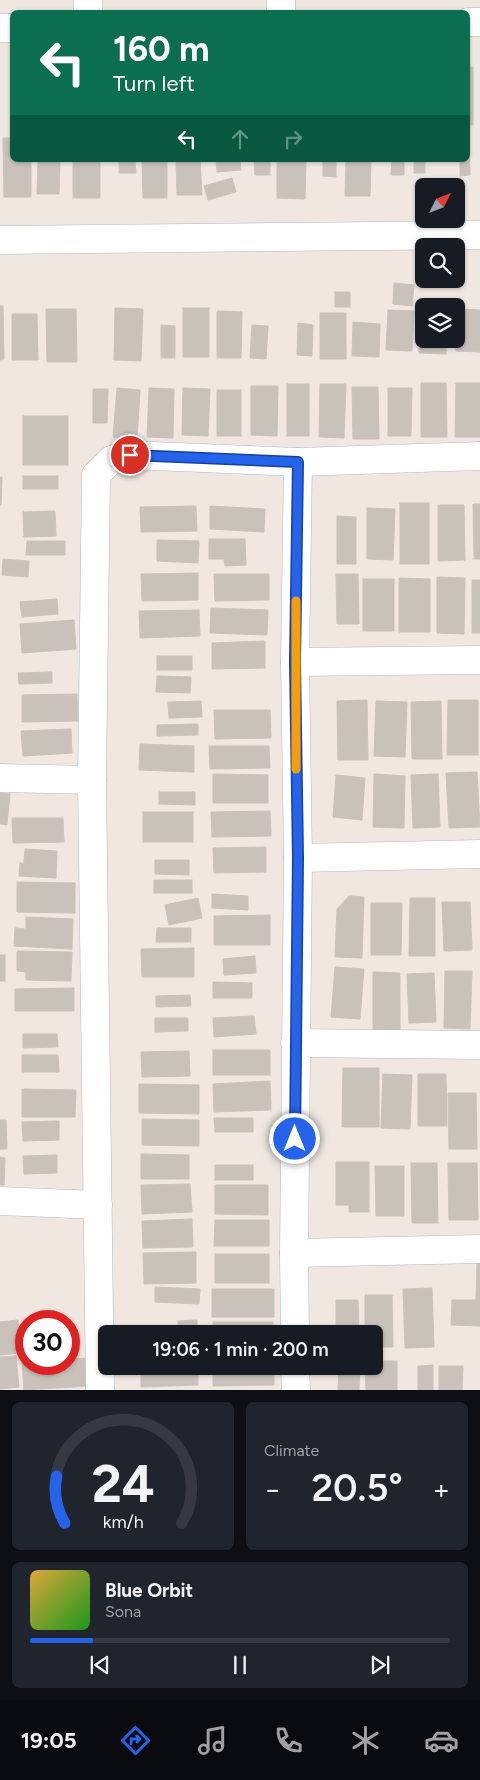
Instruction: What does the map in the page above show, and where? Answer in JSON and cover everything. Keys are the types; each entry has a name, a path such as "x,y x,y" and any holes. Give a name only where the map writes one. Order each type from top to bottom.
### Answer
{"street":[{"path":"0,240 480,235"},
{"path":"100,1390 92,780 96,475 111,460 130,455 298,462 480,456"},
{"path":"295,1325 295,1043 298,858 295,662 298,462"},
{"path":"295,662 480,660"},
{"path":"0,778 92,780"},
{"path":"298,858 480,854"},
{"path":"295,1043 480,1045"},
{"path":"0,1201 98,1205"},
{"path":"294,1253 480,1249"},
{"path":"295,1375 296,1390"}],"building":[{"path":"470,67 473,67 473,125 470,125"},
{"path":"3,138 10,138 10,162 31,162 31,197 4,197"},
{"path":"38,162 60,162 59,194 37,194"},
{"path":"73,162 100,162 100,198 73,198"},
{"path":"119,162 135,162 136,173 119,173"},
{"path":"142,162 167,162 167,198 143,198"},
{"path":"176,162 200,162 202,195 177,195"},
{"path":"216,162 240,162 241,170 217,172"},
{"path":"254,162 270,162 270,175 255,175"},
{"path":"277,162 306,162 305,199 277,198"},
{"path":"323,162 336,162 336,177 323,176"},
{"path":"346,162 371,162 370,196 345,196"},
{"path":"392,162 404,162 404,175 391,175"},
{"path":"414,162 425,162 425,173 414,173"},
{"path":"460,162 470,162 470,175 460,176"},
{"path":"232,178 236,192 208,200 204,186"},
{"path":"394,283 414,285 412,306 393,304"},
{"path":"335,292 350,292 350,307 335,307"},
{"path":"0,306 3,306 4,359 0,360"},
{"path":"115,308 143,309 141,361 114,360"},
{"path":"183,308 209,308 209,357 183,357"},
{"path":"46,309 76,309 77,362 47,362"},
{"path":"465,309 480,310 480,352 456,351 456,348 465,348"},
{"path":"388,310 414,311 412,351 386,350"},
{"path":"217,311 242,312 241,358 217,358"},
{"path":"320,313 346,313 346,359 320,359"},
{"path":"12,314 37,314 38,360 12,360"},
{"path":"353,322 380,324 379,357 352,356"},
{"path":"298,323 313,325 312,356 297,355"},
{"path":"161,325 175,326 175,358 161,358"},
{"path":"252,325 268,326 266,359 250,358"},
{"path":"419,348 446,348 446,354 419,353"},
{"path":"421,383 446,383 447,437 421,437"},
{"path":"456,383 480,383 480,437 455,437"},
{"path":"287,384 309,384 309,436 287,436"},
{"path":"320,384 346,384 344,438 319,437"},
{"path":"251,386 278,386 277,436 251,435"},
{"path":"352,387 378,387 379,439 353,439"},
{"path":"117,388 140,390 137,439 113,437"},
{"path":"149,388 174,389 173,438 147,437"},
{"path":"183,388 210,389 208,436 182,435"},
{"path":"388,388 412,388 411,436 388,436"},
{"path":"93,389 108,389 107,423 93,423"},
{"path":"217,390 241,390 241,436 217,436"},
{"path":"23,416 68,416 68,465 23,465"},
{"path":"23,476 58,476 58,489 23,489"},
{"path":"0,477 2,477 1,505 0,505"},
{"path":"400,503 429,503 429,564 400,564"},
{"path":"473,504 480,504 480,559 474,559"},
{"path":"438,505 464,505 465,560 438,561"},
{"path":"196,506 197,531 141,532 140,507"},
{"path":"210,506 265,509 264,532 210,529"},
{"path":"367,508 395,509 393,560 367,559"},
{"path":"55,511 56,536 24,537 23,512"},
{"path":"337,516 356,517 356,564 337,564"},
{"path":"209,539 245,539 246,565 225,566 224,559 209,559"},
{"path":"157,540 199,541 198,563 157,561"},
{"path":"27,541 65,541 65,555 26,555"},
{"path":"3,559 29,561 28,577 2,575"},
{"path":"198,573 198,600 142,601 141,574"},
{"path":"214,574 269,574 269,600 215,601"},
{"path":"336,574 358,574 359,624 337,624"},
{"path":"437,577 465,578 464,634 437,633"},
{"path":"399,578 430,579 430,632 399,632"},
{"path":"363,579 394,579 394,631 363,631"},
{"path":"472,580 480,580 480,633 472,633"},
{"path":"57,599 58,614 22,617 20,602"},
{"path":"211,608 268,610 267,635 210,633"},
{"path":"199,610 200,636 140,638 139,611"},
{"path":"74,620 76,649 22,653 20,624"},
{"path":"265,641 265,668 212,669 212,643"},
{"path":"157,656 192,656 192,670 157,670"},
{"path":"52,672 52,683 19,684 18,673"},
{"path":"157,676 191,677 190,693 156,692"},
{"path":"77,694 78,721 22,722 22,695"},
{"path":"367,700 368,760 338,760 337,701"},
{"path":"448,700 478,700 478,755 447,755"},
{"path":"201,701 202,717 169,718 168,702"},
{"path":"376,701 407,702 405,757 374,756"},
{"path":"441,701 442,759 412,759 411,702"},
{"path":"214,710 270,710 271,738 215,739"},
{"path":"198,724 198,735 157,736 157,725"},
{"path":"71,729 72,753 23,756 21,731"},
{"path":"140,744 194,746 194,772 139,770"},
{"path":"209,746 269,746 270,768 210,769"},
{"path":"477,772 480,827 449,828 446,773"},
{"path":"213,774 268,775 268,803 213,803"},
{"path":"374,774 405,776 404,828 373,827"},
{"path":"438,774 440,827 413,828 411,775"},
{"path":"336,775 365,778 362,820 333,817"},
{"path":"159,792 195,792 195,805 159,804"},
{"path":"0,793 10,794 7,825 0,824"},
{"path":"270,811 271,836 212,837 211,812"},
{"path":"143,812 193,812 193,842 143,842"},
{"path":"12,818 63,818 64,842 13,843"},
{"path":"266,847 266,872 214,873 213,848"},
{"path":"25,849 57,851 56,878 19,876 20,863 24,863"},
{"path":"155,860 189,860 189,875 155,874"},
{"path":"154,880 192,880 192,893 154,893"},
{"path":"17,882 75,883 75,913 17,912"},
{"path":"212,894 248,896 248,910 212,908"},
{"path":"349,896 364,897 362,958 335,957 337,909"},
{"path":"198,898 202,918 169,925 165,905"},
{"path":"410,898 435,898 435,956 409,956"},
{"path":"442,902 470,902 472,950 444,951"},
{"path":"371,903 402,903 401,955 371,955"},
{"path":"270,915 270,945 214,945 214,916"},
{"path":"26,917 73,919 72,949 14,946 15,928 26,929"},
{"path":"157,928 191,928 191,942 156,942"},
{"path":"194,948 194,977 142,977 141,949"},
{"path":"17,951 72,952 71,981 26,980 26,972 17,971"},
{"path":"0,955 5,955 5,981 0,981"},
{"path":"255,956 256,973 224,975 223,959"},
{"path":"335,967 364,969 360,1019 331,1017"},
{"path":"445,971 472,971 470,1029 444,1028"},
{"path":"373,972 400,973 400,1030 373,1030"},
{"path":"434,973 436,1022 409,1023 407,974"},
{"path":"213,982 252,983 252,998 213,998"},
{"path":"74,988 74,1011 15,1011 15,989"},
{"path":"190,995 191,1006 156,1007 156,996"},
{"path":"254,1016 256,1034 214,1037 213,1018"},
{"path":"155,1018 188,1018 188,1031 155,1032"},
{"path":"23,1034 57,1034 58,1047 23,1048"},
{"path":"213,1050 270,1050 270,1075 213,1075"},
{"path":"189,1051 190,1076 142,1077 141,1052"},
{"path":"22,1055 58,1055 59,1072 22,1072"},
{"path":"343,1068 379,1068 379,1127 342,1127"},
{"path":"383,1074 412,1075 410,1129 381,1128"},
{"path":"418,1074 446,1074 447,1126 418,1126"},
{"path":"270,1081 271,1110 214,1112 213,1084"},
{"path":"139,1084 199,1085 199,1114 139,1113"},
{"path":"22,1089 76,1090 75,1117 22,1117"},
{"path":"448,1093 476,1093 477,1149 449,1149"},
{"path":"214,1118 253,1118 253,1132 215,1132"},
{"path":"142,1119 199,1120 199,1146 142,1145"},
{"path":"0,1120 6,1120 7,1149 0,1149"},
{"path":"59,1121 59,1140 23,1141 22,1122"},
{"path":"141,1154 189,1155 189,1179 141,1179"},
{"path":"57,1155 57,1173 24,1174 23,1156"},
{"path":"0,1157 5,1158 4,1185 0,1185"},
{"path":"336,1162 369,1162 369,1212 349,1212 349,1205 336,1205"},
{"path":"411,1163 437,1163 438,1223 412,1223"},
{"path":"448,1163 477,1163 478,1220 449,1220"},
{"path":"215,1165 253,1165 253,1180 215,1180"},
{"path":"375,1166 404,1166 404,1216 376,1216"},
{"path":"190,1184 192,1212 142,1214 141,1185"},
{"path":"215,1185 268,1185 268,1215 215,1214"},
{"path":"192,1219 193,1247 143,1248 142,1221"},
{"path":"215,1220 269,1220 269,1246 214,1246"},
{"path":"196,1252 196,1283 144,1284 143,1253"},
{"path":"215,1254 269,1254 269,1283 215,1283"},
{"path":"477,1263 480,1263 480,1326 451,1325 452,1300 476,1300"},
{"path":"155,1287 200,1289 199,1304 155,1302"},
{"path":"432,1288 434,1347 405,1348 403,1289"},
{"path":"212,1289 274,1289 274,1317 212,1317"},
{"path":"365,1295 392,1295 393,1347 383,1347 383,1325 365,1325"},
{"path":"336,1300 358,1300 359,1325 336,1325"},
{"path":"15,1320 15,1354 0,1355 0,1322"},
{"path":"197,1320 197,1325 178,1325 178,1321"},
{"path":"213,1322 273,1322 273,1325 213,1325"},
{"path":"15,1356 15,1375 18,1375 19,1387 0,1389 0,1357"},
{"path":"80,1358 88,1358 91,1386 24,1390 23,1375 80,1375"},
{"path":"383,1361 397,1361 397,1390 366,1390 365,1375 383,1375"},
{"path":"433,1365 433,1390 418,1390 418,1366"},
{"path":"439,1366 463,1366 462,1390 439,1390"},
{"path":"141,1375 198,1375 198,1385 141,1387"},
{"path":"213,1375 274,1375 274,1385 213,1386"},
{"path":"339,1375 360,1375 359,1390 338,1390"}],"slow traffic":[{"path":"296,601 296,769"}],"route":[{"path":"130,455 298,462 295,662 298,858 295,1139"}]}
